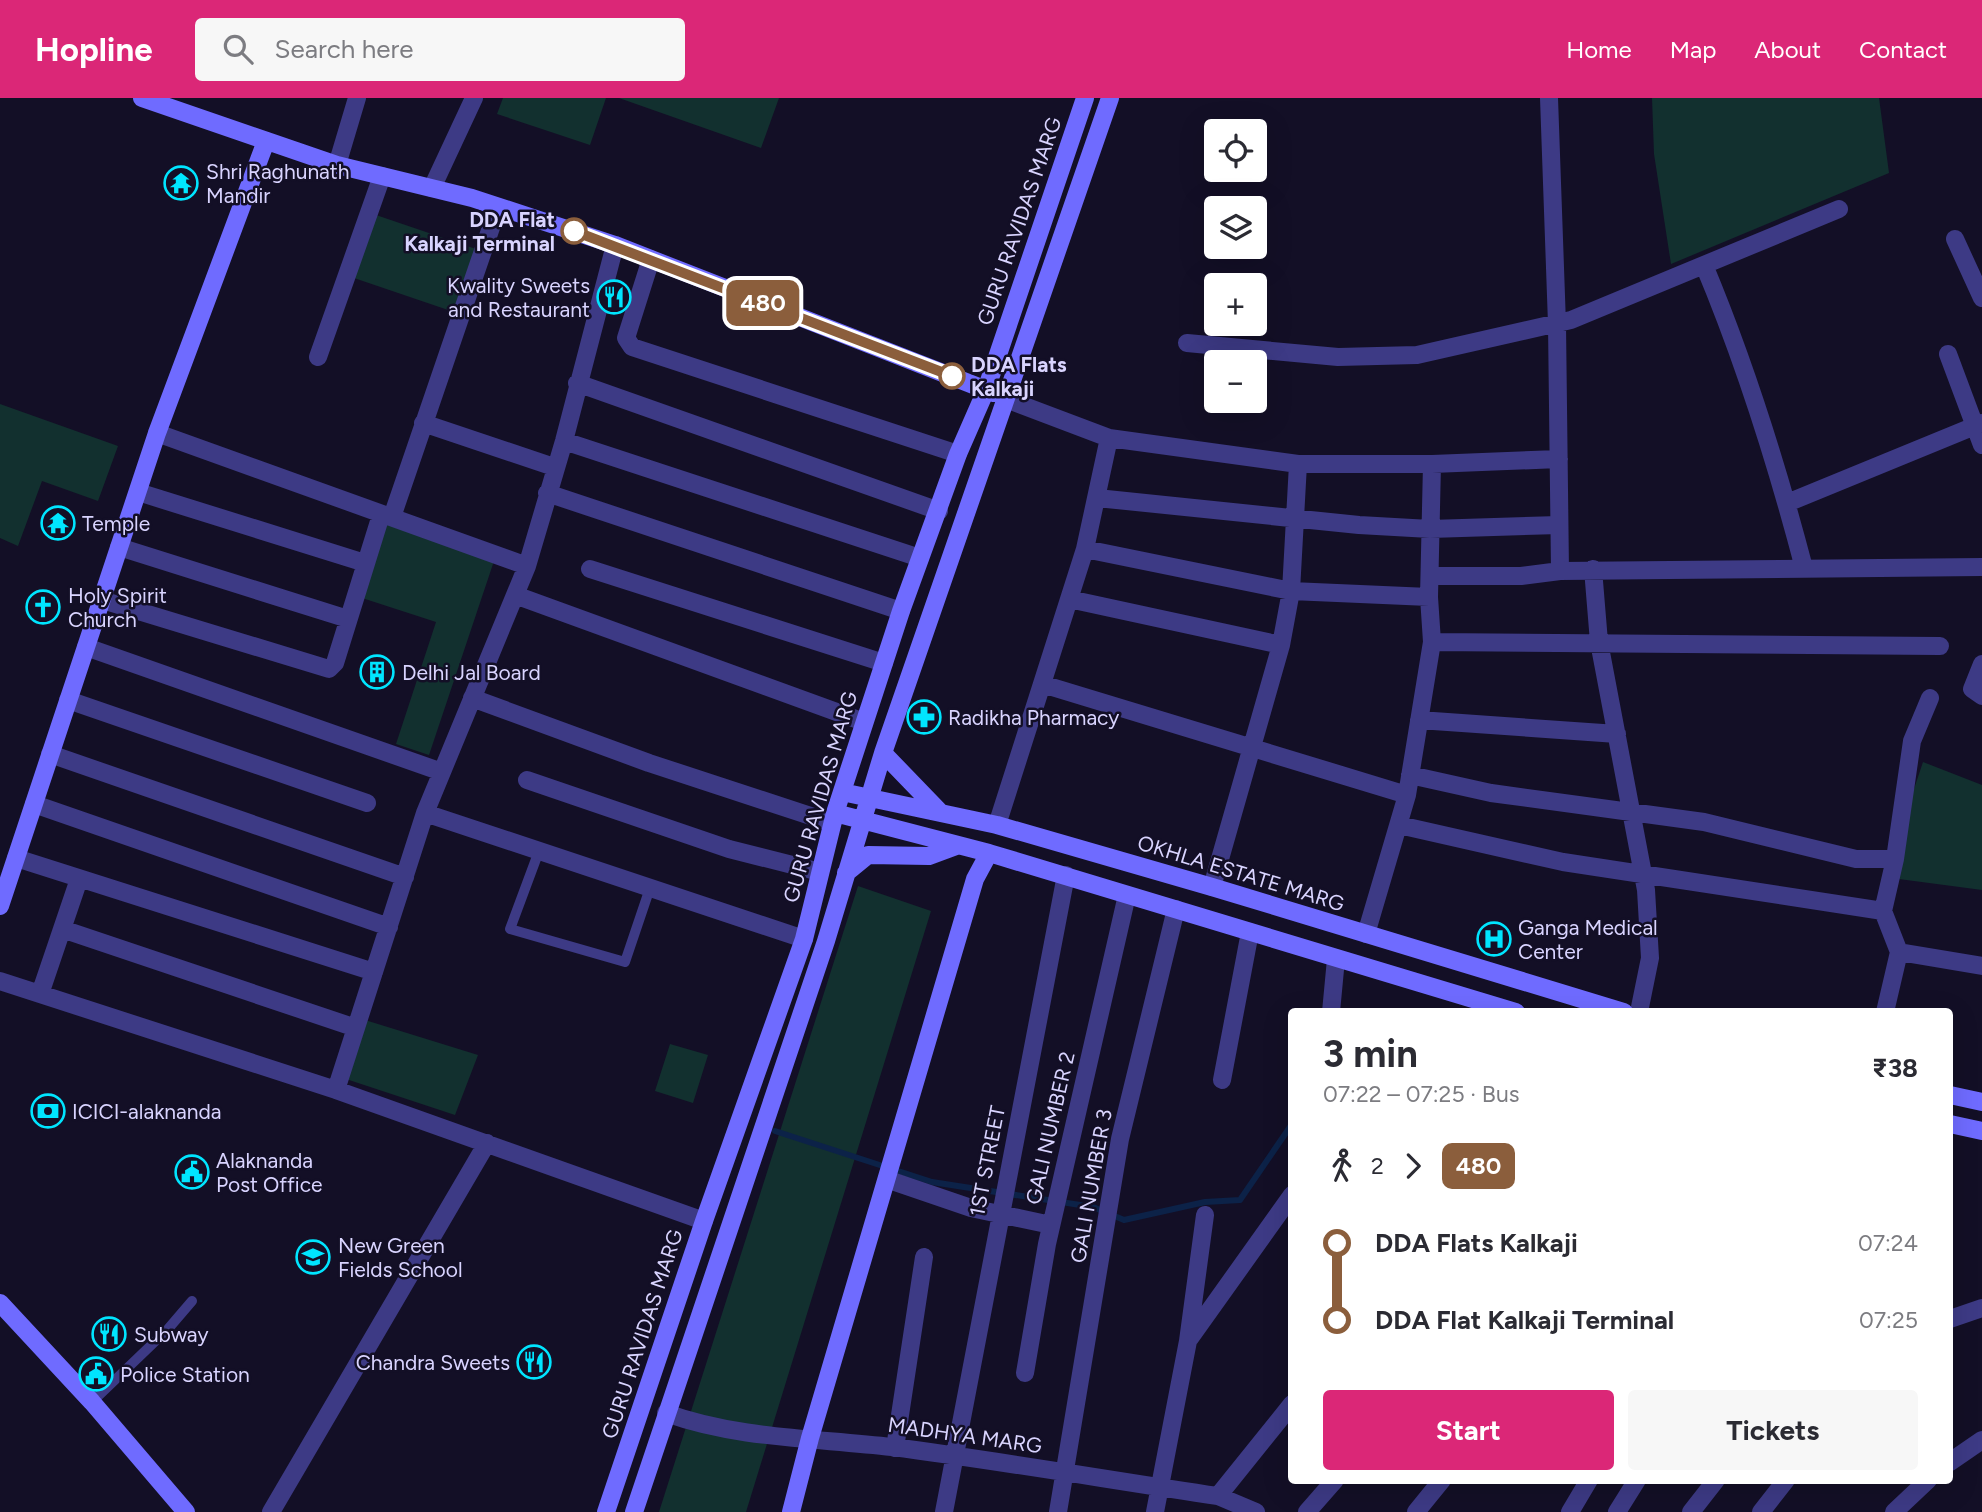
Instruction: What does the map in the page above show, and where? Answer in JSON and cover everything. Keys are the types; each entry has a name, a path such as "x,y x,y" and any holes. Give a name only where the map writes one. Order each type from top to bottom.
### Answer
{"main road":[{"path":"142,98 337,165 498,206 615,244 1006,398"},
{"name":"GURU RAVIDAS MARG","path":"606,1512 704,1221 804,939 833,818 901,611 958,454 986,390 1085,98"},
{"path":"634,1512 826,942 844,875 883,753 1110,98"},
{"path":"0,906 157,433 266,141"},
{"path":"883,753 939,811"},
{"name":"OKHLA ESTATE MARG","path":"842,792 997,825 1611,1008"},
{"path":"833,818 861,821 989,853 1502,1008"},
{"path":"844,875 868,855 929,856 956,846"},
{"path":"791,1512 810,1438 889,1180 975,879 989,853"},
{"path":"1953,1096 1982,1102"},
{"path":"1953,1125 1982,1131"},
{"path":"0,1303 92,1402 186,1512"}],"street":[{"path":"337,165 357,98"},
{"path":"432,188 474,98"},
{"path":"1549,98 1557,324 1560,571"},
{"path":"318,357 382,176"},
{"path":"102,600 329,669 335,663 365,563 424,423 498,206"},
{"path":"1186,343 1338,357 1417,355 1557,324 1839,209"},
{"path":"1955,239 1982,298"},
{"path":"337,1090 425,813 527,566 554,467 564,441 615,244"},
{"path":"651,258 626,338 632,347 958,454"},
{"path":"1704,265 1724,312 1787,503 1804,568"},
{"path":"1948,354 1978,425 1982,445"},
{"path":"577,383 939,511"},
{"path":"1006,398 1109,438 1298,464 1432,464 1559,459"},
{"path":"424,423 554,467"},
{"path":"1787,503 1978,425"},
{"path":"157,433 527,566"},
{"path":"997,825 1085,549 1109,438"},
{"path":"564,441 920,558"},
{"path":"1212,887 1281,645 1291,591 1298,464"},
{"path":"1366,934 1407,794 1432,642 1429,597 1432,464"},
{"path":"138,492 365,563"},
{"path":"547,493 901,611"},
{"path":"1097,498 1430,529 1559,525"},
{"path":"119,547 348,618"},
{"path":"1085,549 1291,591 1429,597"},
{"path":"1430,576 1521,576 1593,569 1982,567"},
{"path":"590,569 884,663"},
{"path":"1593,569 1599,642 1643,874 1650,958 1640,1008"},
{"path":"515,595 864,722"},
{"path":"1069,599 1281,645"},
{"path":"1432,642 1940,646"},
{"path":"86,647 442,772"},
{"path":"1982,664 1972,689 1982,696"},
{"path":"1042,684 1407,794"},
{"path":"472,698 649,763 833,818"},
{"path":"1886,1008 1899,952 1883,911 1895,859 1912,741 1930,698"},
{"path":"68,701 367,803"},
{"path":"1419,720 1617,734"},
{"path":"50,754 405,877"},
{"path":"1410,775 1491,793 1704,822 1856,859 1895,859"},
{"path":"527,779 729,849 820,872"},
{"path":"34,804 388,928"},
{"path":"425,813 804,939"},
{"path":"1399,825 1563,862 1883,911"},
{"path":"16,858 374,972"},
{"name":"1ST STREET","path":"943,1512 1066,876"},
{"path":"40,994 79,879"},
{"name":"GALI NUMBER 2","path":"1025,1373 1051,1225 1127,895"},
{"name":"GALI NUMBER 3","path":"1058,1512 1120,1139 1176,909"},
{"path":"62,929 356,1028"},
{"path":"1222,1080 1251,932"},
{"path":"1899,952 1982,966"},
{"path":"1331,1008 1336,959"},
{"path":"0,981 337,1090 704,1221"},
{"path":"271,1512 487,1143"},
{"path":"889,1180 1000,1215 1051,1225"},
{"path":"1188,1341 1288,1201"},
{"path":"1155,1512 1188,1341 1205,1215"},
{"path":"895,1447 923,1257"},
{"path":"1953,1318 1982,1308"},
{"path":"1218,1496 1288,1409"},
{"name":"MADHYA MARG","path":"666,1413 700,1425 735,1432 895,1447 1218,1496 1256,1512"},
{"path":"1953,1460 1982,1440"},
{"path":"1307,1512 1332,1484"},
{"path":"1416,1512 1438,1484"},
{"path":"1570,1512 1587,1484"},
{"path":"1617,1512 1634,1484"},
{"path":"1691,1512 1713,1484"},
{"path":"1760,1512 1783,1484"},
{"path":"1894,1512 1924,1484"}],"lane":[{"path":"539,851 510,929 625,962 650,888"},
{"path":"92,1402 168,1329 192,1301"}],"green space":[{"path":"503,98 606,98 590,145 497,114"},
{"path":"619,98 779,98 761,148"},
{"path":"1652,98 1879,98 1889,173 1671,264 1654,154"},
{"path":"376,215 476,249 454,312 354,278"},
{"path":"0,404 118,446 98,501 42,481 18,546 0,538"},
{"path":"385,518 496,555 429,755 396,744 436,622 359,597"},
{"path":"1923,762 1982,785 1982,890 1899,879 1906,813"},
{"path":"858,886 931,911 746,1512 659,1512"},
{"path":"365,1020 478,1055 455,1115 346,1079"},
{"path":"670,1044 708,1055 693,1103 655,1091"}],"waterway":[{"path":"775,1131 932,1182 1093,1207 1124,1220 1205,1202 1240,1200 1288,1130"}],"bus line":[{"name":"480","path":"574,231 615,244 952,376"}],"place":[{"name":"Shri Raghunath Mandir","path":"181,183"},
{"name":"DDA Flat Kalkaji Terminal","path":"574,231"},
{"name":"Kwality Sweets and Restaurant","path":"614,297"},
{"name":"DDA Flats Kalkaji","path":"952,376"},
{"name":"Temple","path":"58,523"},
{"name":"Holy Spirit Church","path":"43,607"},
{"name":"Delhi Jal Board","path":"377,672"},
{"name":"Radikha Pharmacy","path":"924,717"},
{"name":"Ganga Medical Center","path":"1494,939"},
{"name":"ICICI-alaknanda","path":"48,1111"},
{"name":"Alaknanda Post Office","path":"192,1172"},
{"name":"New Green Fields School","path":"313,1257"},
{"name":"Subway","path":"109,1334"},
{"name":"Chandra Sweets","path":"534,1362"},
{"name":"Police Station","path":"96,1374"}]}
